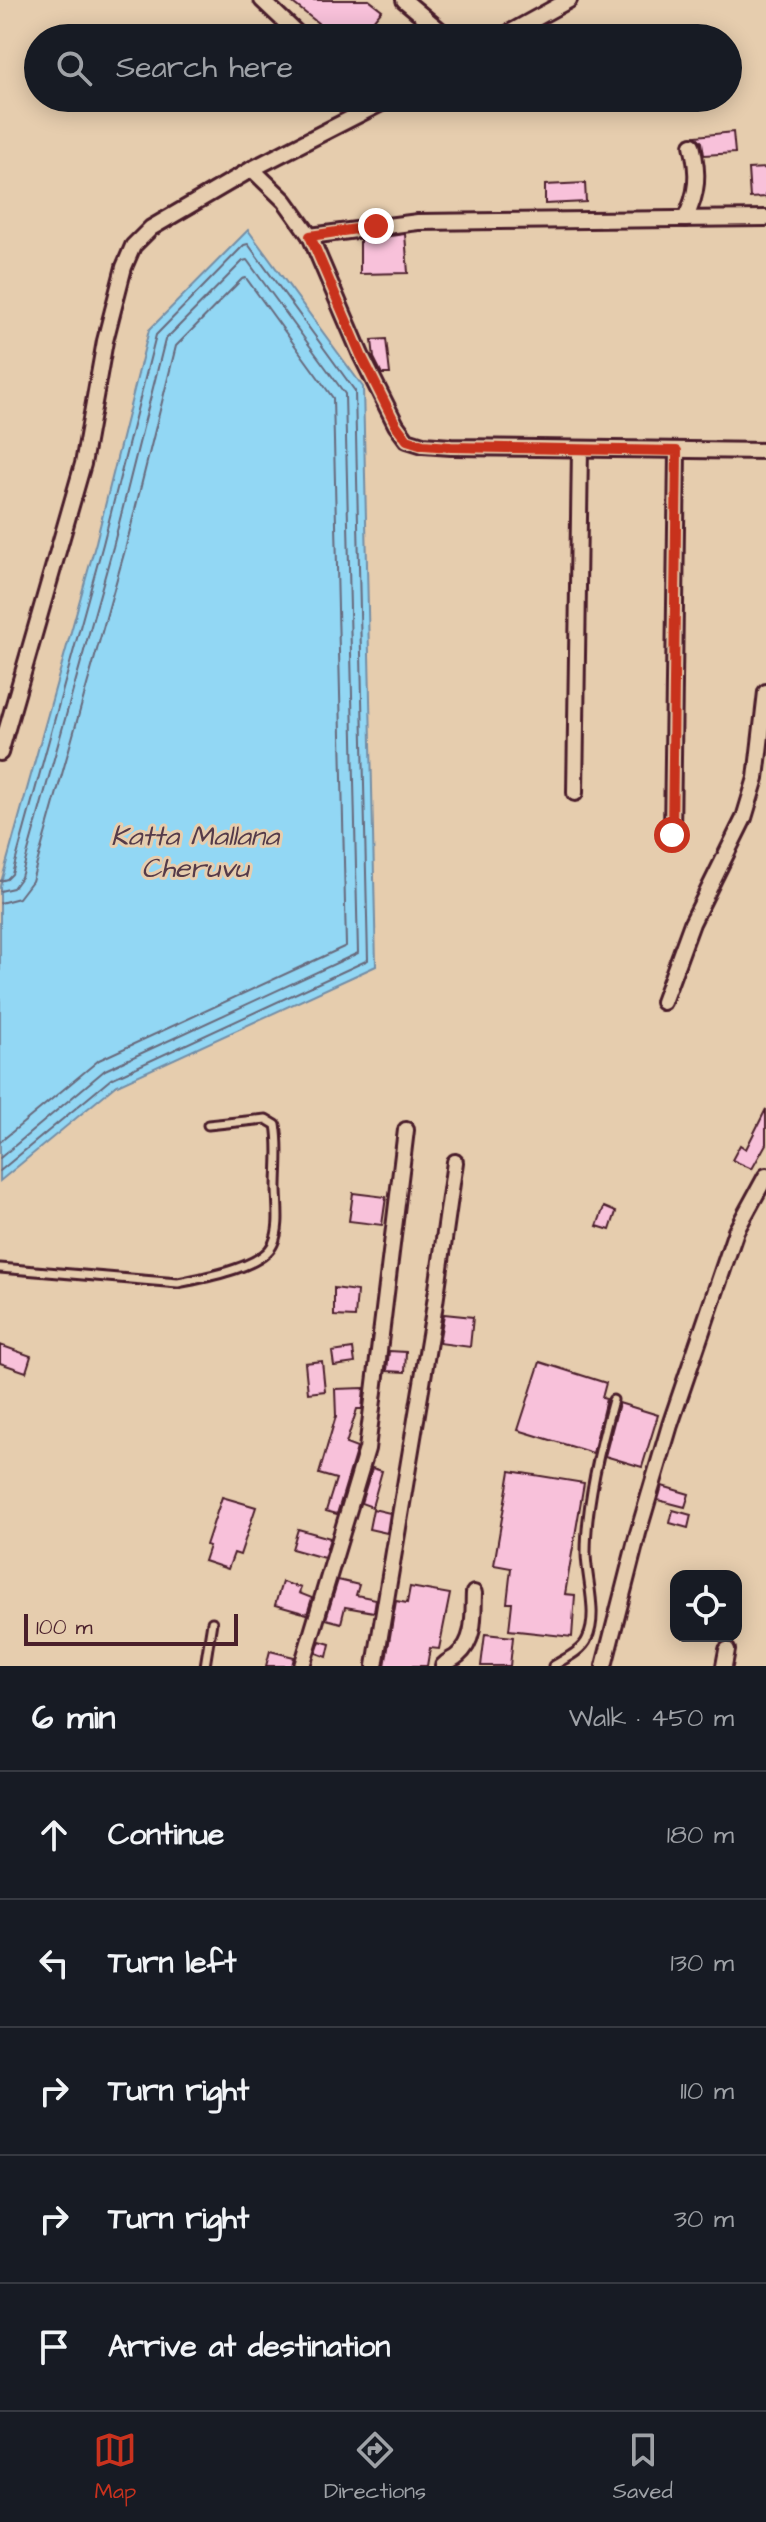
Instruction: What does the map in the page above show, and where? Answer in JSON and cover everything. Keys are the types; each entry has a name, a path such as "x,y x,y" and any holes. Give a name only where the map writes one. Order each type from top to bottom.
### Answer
{"street":[{"path":"262,0 287,24"},
{"path":"404,0 432,24"},
{"path":"525,24 569,0"},
{"path":"1,747 83,464 105,341 124,267 133,246 151,228 359,112"},
{"path":"685,219 697,197 692,145"},
{"path":"252,169 285,201 310,236 361,355 396,425 407,440 423,445 451,447 766,451"},
{"path":"310,236 418,222 766,218"},
{"path":"575,793 580,449"},
{"path":"672,835 677,451"},
{"path":"663,1002 692,923 744,818 756,778 766,692"},
{"path":"302,1666 367,1449 406,1130"},
{"path":"375,1666 433,1317 455,1162"},
{"path":"604,1666 670,1425 736,1231 766,1176"},
{"path":"443,1666 459,1655 469,1641 474,1593"},
{"path":"724,1666 727,1650"}],"lane":[{"path":"0,1268 178,1283 204,1278 265,1255 273,1243 277,1225 276,1125 266,1119 208,1125"},
{"path":"553,1666 575,1652 588,1638 592,1599 586,1552 598,1450 613,1400"},
{"path":"205,1666 212,1622"}],"water":[{"name":"Katta Mallana Cheruvu","path":"248,230 363,387 376,966 115,1086 0,1181 0,886 96,542 149,330"}],"building":[{"path":"289,0 369,0 382,10 371,24 318,23"},
{"path":"733,132 735,153 704,155 702,142 696,136"},
{"path":"766,168 766,197 750,198 748,169"},
{"path":"585,183 586,202 545,204 545,185"},
{"path":"405,234 408,273 360,274 360,240"},
{"path":"386,339 390,374 382,374 374,358 372,340"},
{"path":"766,1109 766,1144 752,1169 732,1160 740,1145 746,1149"},
{"path":"353,1193 386,1197 382,1225 349,1221"},
{"path":"604,1207 616,1212 610,1230 597,1226"},
{"path":"334,1288 357,1291 355,1317 334,1316"},
{"path":"444,1314 473,1317 470,1347 439,1343"},
{"path":"0,1345 31,1356 26,1372 0,1363"},
{"path":"353,1349 355,1363 334,1366 332,1352"},
{"path":"389,1351 406,1352 405,1372 387,1371"},
{"path":"322,1361 325,1391 308,1393 305,1363"},
{"path":"540,1362 606,1383 602,1398 606,1399 593,1453 518,1430"},
{"path":"364,1388 362,1409 357,1409 346,1444 357,1448 337,1514 326,1511 336,1479 319,1474 336,1416 335,1389"},
{"path":"619,1403 658,1415 642,1467 605,1456"},
{"path":"372,1468 382,1471 372,1507 361,1503"},
{"path":"510,1471 584,1483 565,1594 575,1595 572,1637 509,1630 512,1603 507,1603 511,1568 494,1565"},
{"path":"662,1486 689,1494 685,1507 658,1500"},
{"path":"222,1497 256,1507 240,1555 234,1553 228,1569 204,1561 209,1546 206,1545"},
{"path":"373,1509 390,1513 387,1533 369,1529"},
{"path":"673,1510 691,1515 688,1528 670,1523"},
{"path":"298,1529 330,1538 324,1558 292,1549"},
{"path":"338,1580 359,1585 356,1595 376,1599 374,1612 345,1607 341,1623 326,1619"},
{"path":"282,1582 301,1588 299,1593 312,1598 307,1614 275,1605"},
{"path":"410,1587 450,1594 439,1649 430,1648 427,1666 385,1666 396,1601 407,1603"},
{"path":"485,1634 513,1637 510,1666 481,1666"},
{"path":"320,1641 330,1644 327,1657 316,1653"},
{"path":"270,1651 294,1657 292,1666 266,1666"}],"route":[{"path":"376,226 310,236 361,355 396,425 407,440 423,445 451,447 677,451 672,835"}]}
